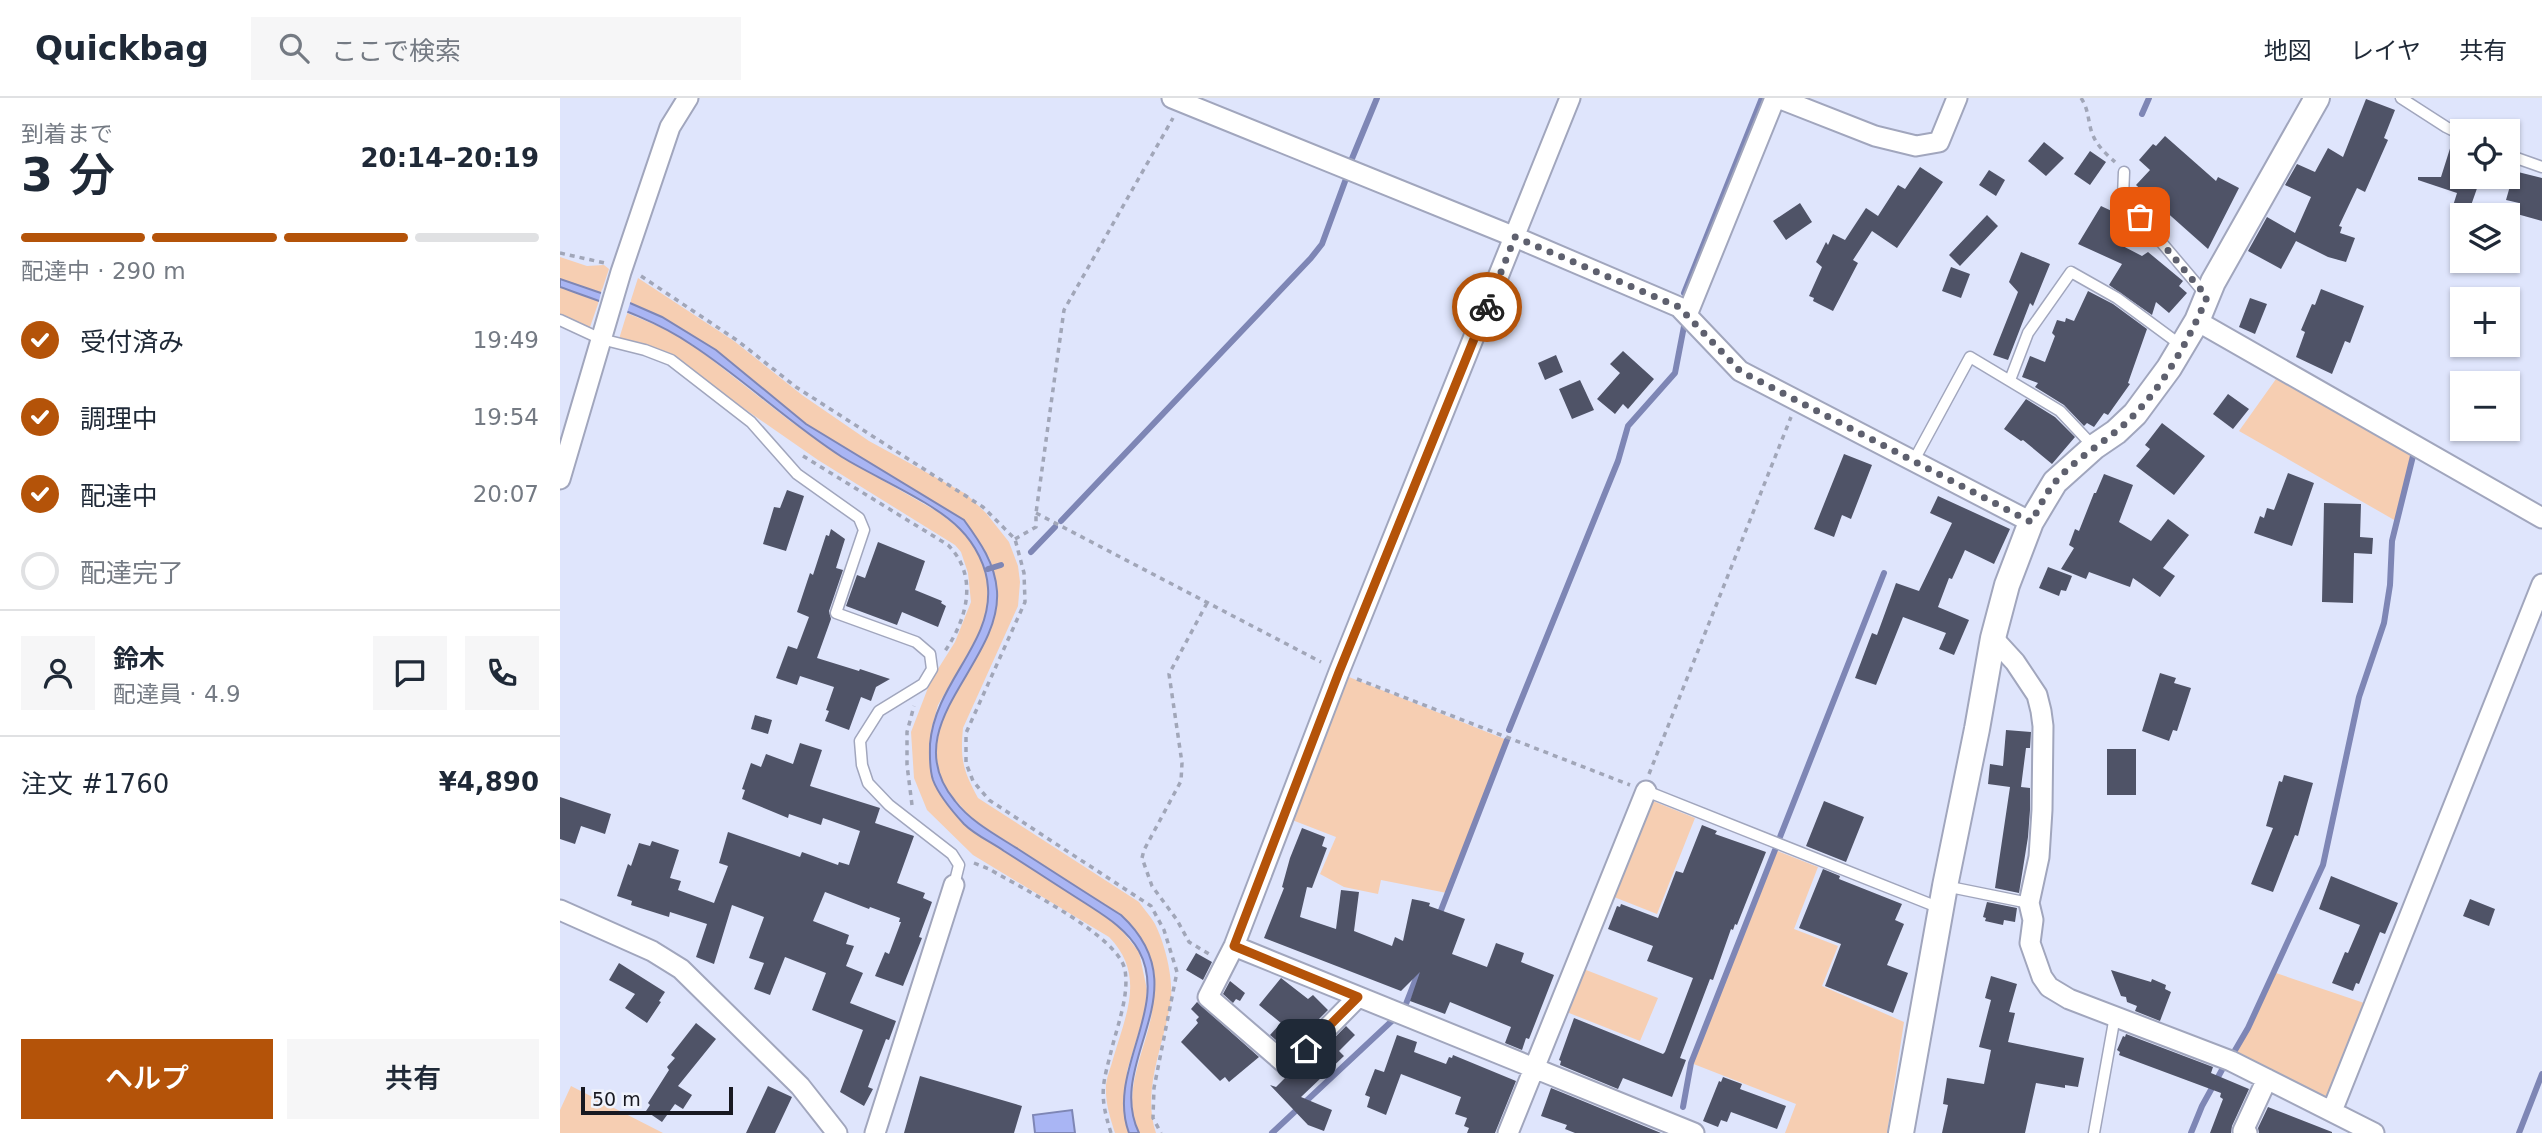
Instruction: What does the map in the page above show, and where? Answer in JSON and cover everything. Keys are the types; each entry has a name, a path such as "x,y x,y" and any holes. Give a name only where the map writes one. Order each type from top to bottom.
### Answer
{"street":[{"path":"560,479 622,268 670,127 688,98"},
{"path":"1358,997 1289,1067 1208,997 1234,946 1339,672 1570,98"},
{"path":"1687,315 1777,98 1875,136 1916,146 1939,142 1957,98"},
{"path":"1901,1133 1993,638 2007,585 2031,522 2054,482 2135,414 2182,346 2197,321 2213,282 2317,98"},
{"path":"1177,100 1515,237 1679,307 1740,371 2031,522"},
{"path":"2197,321 2542,518"},
{"path":"2332,1111 2542,584"},
{"path":"1993,638 2015,662 2037,695 2043,726 2039,857 2029,903 2033,920 2031,943 2037,965 2049,987 2069,999 2231,1061 2374,1133"},
{"path":"1508,1133 1646,792"},
{"path":"875,1133 954,886"},
{"path":"560,910 652,951 681,969 800,1086 837,1133"},
{"path":"1234,946 1535,1068 1674,1129 1694,1133"},
{"path":"2247,1133 2243,1131 2267,1079"}],"lane":[{"path":"2401,98 2450,129"},
{"path":"2520,159 2542,167"},
{"path":"2124,172 2123,197 2207,297"},
{"path":"2010,380 2028,333 2071,272 2117,298 2182,346"},
{"path":"560,320 671,360 751,422 797,474 859,518 864,530 836,613 916,642 930,654 932,669 923,684 879,710 860,741 862,765 868,783 914,826 952,854 959,866 954,886"},
{"path":"1913,462 1970,357 2060,411 2094,447"},
{"path":"1646,792 1943,897 2029,903"},
{"path":"2094,1133 2115,1016"}],"path":[{"path":"2081,98 2088,113 2092,133 2101,148 2124,172"},
{"path":"1015,539 1036,527 1064,310 1177,100"},
{"path":"560,253 622,268 738,341 796,387 983,507 1015,539 1024,573 1025,602 966,733 966,763 973,781 989,800 1151,906 1164,930 1177,972 1154,1088 1153,1118 1161,1133"},
{"path":"1646,792 1646,782 1797,402"},
{"path":"795,451 948,545 956,553 964,572 968,597 955,635 932,669"},
{"path":"1207,603 1169,674 1182,763 1181,781 1142,858 1152,886 1177,920 1189,942 1225,965"},
{"path":"914,826 907,765 907,732 923,684"},
{"path":"952,854 989,869 1090,929 1120,957 1127,984 1103,1076 1102,1107 1111,1133"}],"shaded area":[{"path":"560,257 587,266 604,265 609,269 601,293 560,279"},
{"path":"638,278 734,341 802,395 869,441 966,494 986,513 1009,542 1018,566 1018,606 963,728 964,764 978,798 1139,902 1155,924 1168,961 1171,981 1171,999 1151,1100 1156,1133 1139,1133 1132,1104 1135,1076 1152,1012 1149,968 1142,941 1121,915 972,819 945,788 938,770 938,730 948,704 990,631 997,592 990,559 964,520 806,424 716,350 662,317 630,303"},
{"path":"560,287 599,301 589,330 560,314"},
{"path":"627,313 665,329 693,345 790,421 842,457 938,512 960,529 974,547 985,568 988,588 987,613 979,634 938,705 931,730 929,761 966,826 1115,922 1139,952 1147,990 1145,1011 1127,1071 1129,1133 1115,1133 1106,1091 1107,1078 1130,995 1127,966 1120,951 1109,937 973,855 927,810 914,778 911,732 931,680 955,642 971,602 968,573 961,552 955,545 818,460 673,359 619,339"},
{"path":"2276,379 2413,456 2396,521 2239,431"},
{"path":"1344,675 1507,740 1447,893 1381,880 1378,894 1344,887 1320,874 1336,837 1287,818"},
{"path":"1648,799 1695,818 1657,914 1609,895"},
{"path":"1775,850 1818,867 1794,929 1838,946 1822,986 1904,1022 1887,1133 1785,1133 1796,1104 1691,1063"},
{"path":"1581,968 1658,998 1640,1041 1564,1011"},
{"path":"2273,972 2367,1004 2327,1103 2234,1052"},
{"path":"571,1086 663,1133 560,1133 560,1110"}],"water":[{"path":"560,279 662,317 716,350 806,424 964,520 976,536 990,562 996,581 994,618 984,644 942,721 936,747 939,773 955,801 976,822 1121,915 1144,943 1153,971 1154,998 1133,1079 1132,1106 1139,1133 1129,1133 1124,1110 1125,1087 1147,995 1147,973 1139,951 1128,936 1108,918 968,828 946,803 933,780 930,744 934,722 973,646 987,608 988,588 985,572 971,542 960,529 935,509 822,444 730,372 677,335 611,305 560,287"},
{"path":"1072,1110 1075,1133 1035,1133 1033,1115"}],"pier":[{"path":"602,289 631,300 626,316 598,305"}],"building":[{"path":"2366,99 2395,110 2384,138 2388,140 2365,192 2357,188 2339,226 2342,227 2340,233 2355,238 2346,262 2328,257 2296,241 2281,269 2248,251 2267,217 2295,233 2311,197 2285,185 2297,164 2315,172 2328,148 2343,157"},
{"path":"2165,136 2216,181 2218,177 2239,188 2208,249 2136,185 2150,170 2139,160 2153,144 2156,146"},
{"path":"2044,142 2064,158 2046,176 2028,161"},
{"path":"2450,148 2450,189 2477,189 2472,203 2454,203 2457,193 2418,180 2418,177 2441,177"},
{"path":"2090,151 2106,162 2090,185 2074,174"},
{"path":"1920,167 1943,182 1897,248 1872,231 1853,260 1858,263 1833,311 1813,301 1814,298 1809,296 1822,267 1816,262 1826,242 1828,245 1833,234 1845,240 1866,208 1878,216 1898,185 1905,189"},
{"path":"1989,170 2005,180 1996,196 1979,185"},
{"path":"2520,172 2542,178 2542,221 2520,215 2520,203 2506,200 2509,189 2520,189"},
{"path":"1800,203 1812,222 1786,240 1773,221"},
{"path":"2101,206 2116,213 2111,220 2123,230 2117,243 2142,256 2148,252 2183,281 2179,286 2187,293 2169,313 2156,302 2152,315 2109,285 2122,264 2078,244"},
{"path":"1987,215 1998,226 1960,266 1949,255"},
{"path":"2021,252 2050,264 2033,306 2030,303 2008,360 1993,355 2018,292 2009,282"},
{"path":"1951,267 1970,274 1961,298 1942,291"},
{"path":"2321,289 2364,306 2350,343 2345,341 2332,374 2296,357 2305,332 2301,330"},
{"path":"2088,291 2113,304 2147,329 2128,383 2130,384 2108,415 2104,413 2094,427 2087,423 2084,426 2064,405 2035,387 2038,383 2022,377 2030,356 2045,362 2055,336 2052,333 2057,320 2065,322 2066,318 2074,321"},
{"path":"2250,298 2267,304 2255,334 2239,327"},
{"path":"1623,351 1654,379 1628,409 1623,404 1615,414 1597,399 1620,373 1610,364"},
{"path":"1556,355 1563,372 1545,380 1538,363"},
{"path":"1580,380 1594,410 1572,419 1559,389"},
{"path":"2228,394 2249,409 2233,429 2213,414"},
{"path":"2026,399 2055,417 2075,437 2052,464 2023,440 2004,429"},
{"path":"2162,423 2205,456 2174,495 2136,466 2150,449 2145,445"},
{"path":"1844,454 1872,465 1851,519 1842,515 1834,537 1814,529"},
{"path":"2288,473 2314,483 2292,546 2254,533 2260,516 2264,518 2267,508 2274,510"},
{"path":"2104,474 2133,485 2119,522 2151,541 2168,519 2189,535 2163,568 2175,576 2160,597 2133,578 2130,587 2089,572 2086,579 2061,569 2074,548 2069,545 2075,529 2079,531"},
{"path":"787,490 804,496 786,551 763,544 774,507 780,508"},
{"path":"1938,496 2010,529 1994,564 1965,550 1952,579 1949,578 1938,607 1969,620 1954,655 1939,649 1946,633 1903,617 1876,685 1855,678 1872,633 1877,635 1896,583 1919,591 1952,523 1930,513"},
{"path":"2324,503 2361,504 2360,537 2373,538 2372,554 2354,553 2353,603 2322,602"},
{"path":"831,529 845,539 836,568 843,570 829,611 831,619 817,658 890,679 876,687 871,701 861,697 849,730 825,721 834,687 800,676 797,685 776,678 788,646 797,649 809,617 797,612 810,573 813,575 826,535 829,536"},
{"path":"878,542 925,561 915,590 942,601 946,606 938,627 902,612 897,625 846,606 857,575 865,578"},
{"path":"2048,567 2072,576 2066,591 2061,590 2059,596 2039,588"},
{"path":"2160,673 2176,678 2174,683 2191,688 2177,731 2173,730 2169,741 2142,731"},
{"path":"755,715 772,720 768,734 751,729"},
{"path":"2006,730 2031,732 2021,787 2030,788 2030,810 2019,893 1995,888 2010,787 1988,784 1990,764 2003,766"},
{"path":"800,743 822,750 810,786 880,808 875,823 914,836 897,883 925,893 923,898 932,902 919,937 922,938 903,986 875,976 885,952 889,954 901,922 900,918 825,892 813,921 849,935 846,944 854,946 846,966 863,973 850,1003 896,1021 889,1040 886,1039 868,1087 873,1089 864,1106 840,1092 863,1030 812,1010 826,973 785,957 770,995 754,989 764,963 749,958 764,917 732,905 714,964 696,957 707,924 670,912 669,917 631,905 632,901 617,896 628,864 631,866 639,843 650,846 652,841 679,850 670,878 681,881 678,890 714,903 728,866 719,863 728,832 800,857 802,852 838,865 839,862 849,865 860,831 823,818 821,825 789,814 788,818 742,799 745,790 742,789 751,763 761,767 766,754 793,764"},
{"path":"2107,749 2136,749 2136,795 2107,795"},
{"path":"2284,775 2313,783 2298,836 2295,835 2273,892 2251,884 2273,828 2266,826 2279,781 2282,782"},
{"path":"560,797 611,814 605,834 581,826 575,844 560,839"},
{"path":"1824,801 1864,817 1846,862 1806,846"},
{"path":"1702,825 1717,831 1715,834 1766,852 1737,925 1731,929 1713,980 1710,979 1680,1058 1686,1060 1672,1097 1623,1078 1618,1089 1560,1065 1559,1060 1574,1018 1663,1054 1665,1052 1693,978 1647,961 1653,946 1608,929 1617,906 1620,907 1621,904 1658,918 1676,871 1683,873"},
{"path":"1302,828 1325,837 1322,846 1327,848 1312,888 1307,887 1300,917 1336,929 1341,890 1359,892 1354,931 1392,946 1395,937 1403,941 1412,899 1422,901 1465,919 1452,954 1487,967 1496,943 1524,953 1521,962 1554,975 1529,1039 1526,1038 1522,1050 1505,1043 1511,1027 1450,1002 1445,1014 1410,1001 1420,972 1401,991 1264,938 1284,888 1282,887 1290,858"},
{"path":"1823,869 1840,876 1839,879 1902,904 1895,920 1904,924 1887,965 1908,973 1893,1013 1825,986 1841,944 1799,928"},
{"path":"2331,876 2398,903 2385,934 2380,932 2359,984 2356,983 2353,991 2332,983 2360,925 2319,909"},
{"path":"2470,899 2495,909 2489,926 2463,916"},
{"path":"1987,902 2017,908 2015,922 2004,920 2003,925 1985,921 1986,918 1983,917"},
{"path":"1196,953 1212,962 1203,980 1186,970"},
{"path":"619,963 665,992 647,1023 625,1008 635,994 609,980"},
{"path":"2111,970 2151,982 2152,979 2166,985 2165,989 2171,992 2160,1021 2135,1011 2137,1006 2121,996"},
{"path":"1991,976 2017,984 2009,1012 2015,1013 2008,1042 2084,1058 2078,1087 2065,1085 2065,1088 2036,1083 2025,1133 1942,1133 1948,1105 1943,1104 1947,1078 1984,1084 1991,1050 1979,1047 1991,1000 1985,998"},
{"path":"1281,978 1308,999 1313,995 1328,1010 1288,1050 1270,1035 1281,1023 1259,1005"},
{"path":"1230,981 1245,993 1240,1001 1236,999 1233,1003 1223,994"},
{"path":"1197,1002 1259,1057 1229,1082 1225,1077 1220,1081 1181,1042 1198,1023 1196,1020 1199,1017 1191,1009"},
{"path":"696,1023 716,1039 678,1086 692,1095 683,1109 675,1104 662,1122 646,1111 650,1105 648,1103 669,1070 667,1067 675,1058 671,1055"},
{"path":"1346,1026 1355,1035 1339,1051 1344,1056 1301,1097 1332,1110 1324,1131 1308,1125 1270,1085 1276,1087 1285,1078 1292,1079 1297,1076"},
{"path":"2126,1034 2213,1067 2211,1073 2249,1089 2231,1133 2210,1133 2223,1099 2220,1097 2221,1093 2119,1055 2117,1050"},
{"path":"1397,1035 1417,1042 1414,1052 1446,1064 1453,1055 1516,1081 1495,1133 1467,1133 1469,1128 1464,1126 1467,1118 1455,1114 1461,1097 1401,1074 1386,1115 1367,1107 1370,1097 1365,1095 1375,1069 1384,1072"},
{"path":"920,1076 1022,1106 1014,1133 904,1133"},
{"path":"1723,1077 1742,1084 1740,1089 1786,1106 1777,1129 1731,1112 1727,1122 1721,1120 1718,1127 1703,1121"},
{"path":"768,1086 792,1097 775,1133 746,1133"},
{"path":"1551,1088 1661,1133 1575,1133 1565,1129 1567,1125 1541,1116"},
{"path":"2268,1107 2332,1133 2259,1133 2258,1128"}],"waterway":[{"path":"1351,161 1377,98"},
{"path":"1684,293 1762,98"},
{"path":"2142,114 2149,98"},
{"path":"1061,521 1311,258 1322,244 1347,176"},
{"path":"1509,730 1618,461 1628,426 1675,373 1685,321"},
{"path":"2234,1052 2248,1028 2323,865 2359,697 2384,623 2390,585 2392,541 2413,456"},
{"path":"1031,552 1055,527"},
{"path":"988,569 1001,565"},
{"path":"1780,837 1884,573"},
{"path":"1438,918 1507,740"},
{"path":"1683,1107 1691,1063 1775,850"},
{"path":"1404,1009 1420,968"},
{"path":"1272,1133 1395,1018"},
{"path":"2191,1133 2223,1068"},
{"path":"2519,1133 2542,1074"}],"way so far":[{"path":"1487,307 1515,237 1679,307 1740,371 2031,522 2054,482 2094,447 2116,432 2153,391 2197,321 2207,297 2140,217"}],"route":[{"path":"1306,1049 1358,997 1234,946 1339,672 1487,307"}]}
